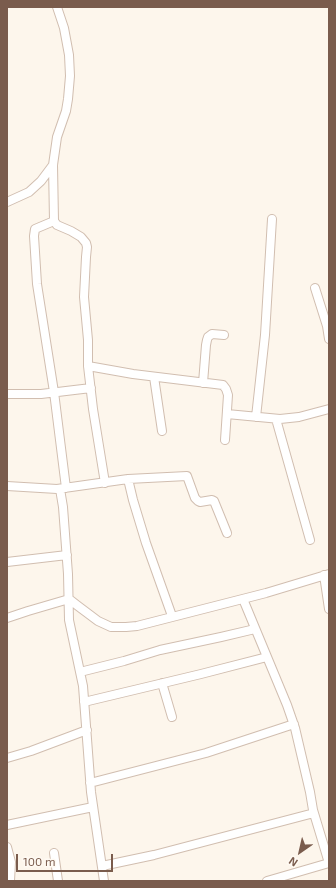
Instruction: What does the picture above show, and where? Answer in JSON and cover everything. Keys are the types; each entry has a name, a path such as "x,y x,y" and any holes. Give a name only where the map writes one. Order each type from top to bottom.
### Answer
{"street":[{"path":"57,7 64,28 69,55 70,76 66,111 57,137 53,165 54,221 57,225 81,237 86,243 87,247 84,297 88,340 88,366 105,483"},
{"path":"7,202 29,192 41,182 53,165"},
{"path":"256,417 265,335 272,218"},
{"path":"54,221 35,229 34,236 37,284 54,392 63,489 69,620 83,686 90,783 104,881"},
{"path":"315,288 327,326 329,339"},
{"path":"203,383 208,337 212,334 224,335"},
{"path":"88,366 133,374 220,385 224,387 228,395 225,440"},
{"path":"154,377 162,431"},
{"path":"7,394 41,394 91,388"},
{"path":"227,414 276,419 299,417 329,409"},
{"path":"276,419 310,540"},
{"path":"7,486 63,489 128,479 187,476 198,501 212,500 214,502 227,533"},
{"path":"128,479 146,543 172,616"},
{"path":"7,562 66,555"},
{"path":"7,618 68,600 98,621 111,627 137,626 272,592 326,575 329,609"},
{"path":"243,599 294,724 314,813 329,863 268,881"},
{"path":"80,672 160,650 255,628"},
{"path":"84,702 267,657"},
{"path":"162,683 172,717"},
{"path":"90,783 206,753 294,724"},
{"path":"7,758 31,751 87,730"},
{"path":"7,825 93,807"},
{"path":"102,866 154,855 314,813"},
{"path":"7,847 11,862 10,881"},
{"path":"54,853 58,881"}]}
